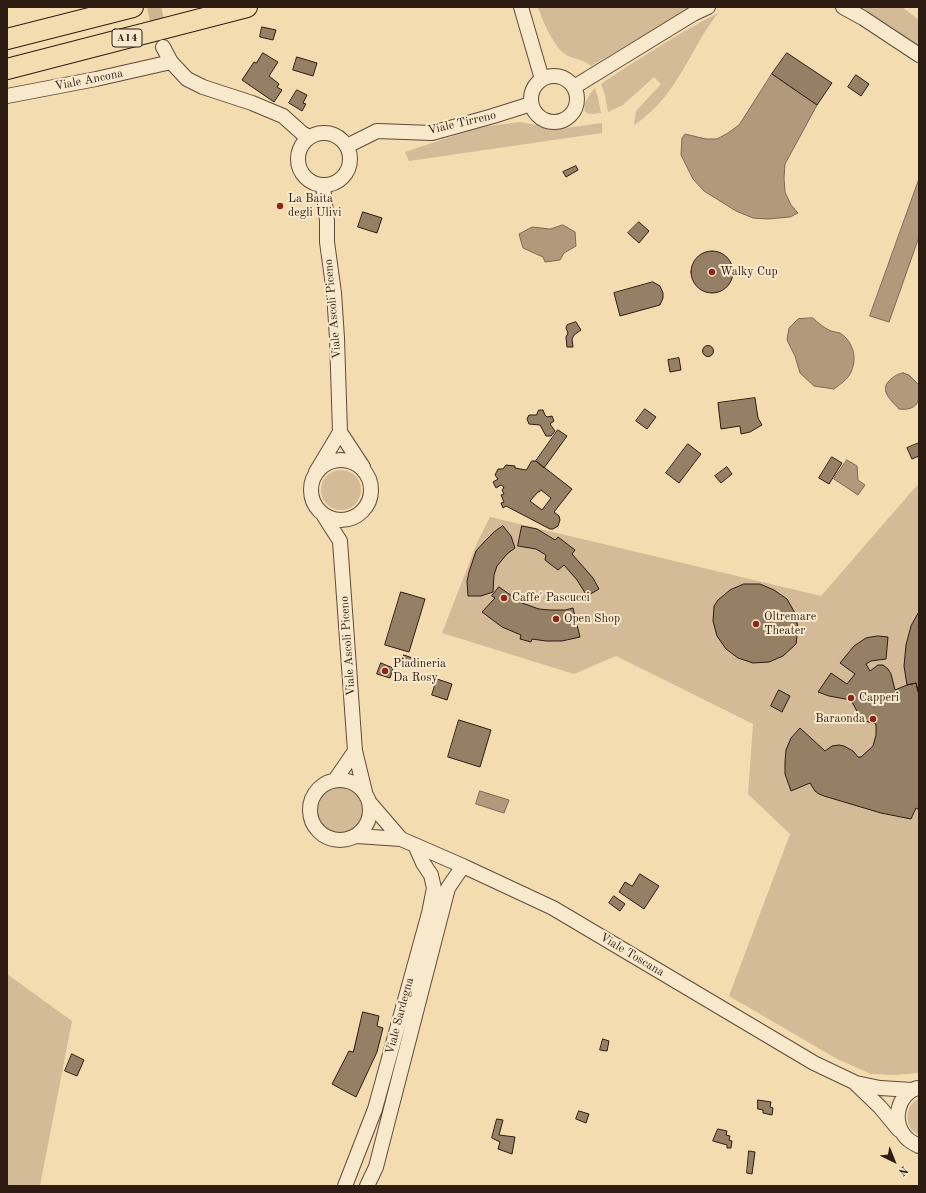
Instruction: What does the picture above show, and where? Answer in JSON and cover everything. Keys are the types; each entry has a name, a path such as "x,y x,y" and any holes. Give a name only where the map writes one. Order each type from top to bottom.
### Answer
{"highway":[{"name":"A14","path":"7,39 134,7"},
{"name":"A14","path":"7,69 247,7"}],"street":[{"path":"521,7 542,79"},
{"path":"574,87 693,14 708,7"},
{"path":"843,7 919,54"},
{"path":"163,47 170,62 187,79 283,116 302,133 309,137"},
{"name":"Viale Ancona","path":"7,96 96,79 170,62"},
{"path":"549,76 563,77 574,87 577,94 577,101 575,108 566,119 559,122 552,122 538,117 531,104 530,97 536,84 542,79 549,76"},
{"name":"Viale Tirreno","path":"347,146 377,131 432,133 531,104"},
{"path":"326,133 342,139 347,146 350,154 348,170 344,176 335,183 323,186 315,184 302,174 298,167 297,158 299,150 309,137 326,133"},
{"name":"Viale Ascoli Piceno","path":"323,186 337,338 340,432"},
{"path":"340,541 365,509 370,501 372,491 366,472 340,432 316,472 312,481 311,496 318,510 324,516 332,519 341,521 350,519 365,509"},
{"path":"316,472 323,465 332,461 341,460 351,461 359,465 366,472"},
{"name":"Viale Ascoli Piceno","path":"324,516 340,541 356,751 368,798"},
{"path":"335,780 356,751"},
{"path":"335,780 352,782 359,786 368,798 371,812 364,829 357,836 349,839 333,840 325,837 314,825 310,809 312,799 317,790 326,783 335,780"},
{"name":"Viale Toscana","path":"368,798 401,839"},
{"name":"Viale Toscana","path":"357,836 401,839 553,908 814,1063 856,1083 880,1088 916,1089"},
{"name":"Viale Sardegna","path":"345,1186 374,1109 434,888 431,875 423,862 416,845"},
{"name":"Viale Sardegna","path":"367,1186 376,1167 448,888 463,866"},
{"name":"Viale Toscana","path":"856,1083 880,1107 904,1136 919,1146"},
{"path":"904,1136 898,1125 898,1111 900,1103 905,1096 916,1089"}],"shaded area":[{"path":"538,7 693,7 591,66 568,56 558,48 546,27"},
{"path":"860,7 902,7 919,20 919,47"},
{"path":"718,13 672,87 649,113 634,125 636,111 661,84 654,77 623,105 608,112 605,95 601,84 688,29"},
{"path":"772,74 817,105 785,164 785,192 791,205 798,213 790,217 768,219 753,218 736,211 704,191 693,179 681,155 682,138 685,134 706,139 717,139 728,133 739,125"},
{"path":"595,88 601,113 590,114 586,112 585,106 590,94"},
{"path":"520,122 537,125 551,130 602,123 602,133 409,161 405,152 480,127"},
{"path":"919,179 919,237 889,322 870,316"},
{"path":"563,225 575,232 576,246 564,253 560,260 545,262 543,257 523,248 519,234 532,227 550,229"},
{"path":"813,318 819,324 831,331 840,333 845,337 849,341 853,352 854,363 849,376 834,389 814,386 800,373 795,356 787,340 789,328 798,319"},
{"path":"903,373 909,375 919,385 919,399 916,405 911,408 899,409 888,396 885,388 892,378"},
{"path":"847,460 857,466 858,480 865,485 858,495 834,479"},
{"path":"345,470 352,473 358,479 361,490 360,498 352,507 345,510 337,510 330,507 322,498 321,486 324,479 333,471"},
{"path":"919,483 919,1073 894,1075 871,1074 837,1059 729,996 790,834 748,794 753,724 616,656 574,674 442,633 477,543 490,517 821,596"},
{"path":"340,784 350,786 358,792 364,800 366,810 364,820 358,828 350,834 340,836 330,834 322,828 316,820 314,810 316,800 322,792 330,786"},
{"path":"480,791 509,800 504,813 476,804"},
{"path":"7,974 72,1021 40,1186 7,1186"},
{"path":"919,1098 919,1135 910,1127 907,1116 910,1106"}],"building":[{"path":"262,27 276,30 273,40 260,37"},
{"path":"263,53 278,62 269,76 279,84 277,87 282,90 274,102 242,80 254,62 256,63"},
{"path":"787,53 832,83 817,105 772,74"},
{"path":"297,57 317,63 313,76 293,70"},
{"path":"856,75 869,84 861,96 848,87"},
{"path":"297,90 307,95 303,103 306,104 302,111 289,103"},
{"path":"576,166 578,170 566,177 563,172"},
{"path":"363,212 382,218 377,233 358,227"},
{"path":"639,222 649,231 639,243 628,233"},
{"name":"Walky Cup","path":"708,251 716,251 724,254 730,260 733,272 730,284 724,290 716,293 708,293 700,290 694,284 691,276 691,268 694,260 700,254"},
{"path":"653,282 660,286 663,293 663,298 660,305 620,316 614,293"},
{"path":"576,322 581,330 574,335 572,339 573,347 567,347 567,325"},
{"path":"706,346 710,346 712,347 712,355 706,356 703,353 703,349"},
{"path":"679,358 681,370 670,372 668,360"},
{"path":"755,398 758,418 762,425 750,432 741,434 740,426 721,429 718,403"},
{"path":"645,409 656,417 647,429 636,421"},
{"path":"539,410 543,410 547,417 552,416 554,421 550,424 555,431 551,436 546,436 540,425 529,424 527,419 529,415 536,415"},
{"path":"558,430 567,436 544,468 536,461"},
{"path":"919,443 919,456 912,459 907,448"},
{"path":"688,444 701,454 679,483 666,473"},
{"path":"832,457 842,463 829,484 819,478"},
{"path":"532,461 536,461 572,489 554,512 559,516 560,520 558,526 553,529 550,529 506,506 503,508 501,503 504,502 501,495 504,494 502,490 504,487 501,485 496,488 493,482 498,479 495,475 498,469 503,469 506,465 515,466 515,468 526,470","holes":["541,490 551,498 542,510 530,501"]},
{"path":"727,467 732,474 721,483 715,476"},
{"path":"503,526 511,536 515,548 507,554 497,566 494,575 493,592 481,596 468,596 467,581 476,551 494,532"},
{"path":"522,526 537,529 555,540 558,537 575,550 572,554 593,578 599,589 587,596 577,580 564,565 558,570 545,560 546,555 536,549 518,546"},
{"name":"Oltremare Theater","path":"744,584 760,584 774,590 787,599 795,613 798,628 796,644 783,656 769,662 753,663 738,658 726,649 717,636 713,621 714,606 718,600 730,590"},
{"path":"499,587 522,603 539,609 565,610 573,608 580,637 562,641 532,639 531,642 520,639 521,635 502,627 482,612 495,598 492,596"},
{"path":"401,592 425,599 409,652 385,645"},
{"path":"919,612 919,695 916,683 907,685 904,666 906,645 911,626"},
{"path":"878,636 888,637 886,659 871,661 866,664 870,671 878,665 883,665 891,674 895,690 916,683 919,695 919,810 916,808 911,819 881,813 824,796 815,791 810,783 791,791 785,774 786,750 791,738 800,728 825,751 832,746 839,745 844,746 853,751 858,757 861,757 873,746 876,735 876,724 865,721 859,715 851,700 829,696 818,692 831,673 847,684 855,674 840,663 854,646 866,638"},
{"path":"404,655 415,659 412,667 401,664"},
{"name":"Piadineria Da Rosy","path":"381,663 393,668 390,678 377,674"},
{"path":"437,679 452,684 447,700 432,695"},
{"path":"779,690 790,696 782,712 771,706"},
{"path":"459,720 491,730 480,767 448,757"},
{"path":"640,874 659,886 644,909 619,892 625,882 632,886"},
{"path":"614,896 625,904 620,911 609,903"},
{"path":"363,1012 379,1016 377,1026 383,1028 377,1052 356,1097 332,1084 349,1051 353,1052"},
{"path":"603,1039 609,1041 607,1051 600,1050"},
{"path":"72,1054 84,1060 77,1076 65,1071"},
{"path":"758,1100 771,1102 770,1107 773,1108 772,1115 763,1113 763,1110 758,1109"},
{"path":"579,1111 589,1114 586,1123 576,1119"},
{"path":"497,1119 503,1120 499,1135 515,1137 512,1154 498,1149 500,1142 492,1138"},
{"path":"718,1129 727,1131 726,1135 730,1136 729,1140 732,1141 731,1148 727,1148 727,1145 713,1141"},
{"path":"749,1151 755,1152 752,1174 747,1173"}],"tunnel":[{"path":"154,7 161,39"}],"place":[{"name":"La Baita degli Ulivi","path":"280,206"},
{"name":"Walky Cup","path":"712,272"},
{"name":"Caffe' Pascucci","path":"504,598"},
{"name":"Open Shop","path":"556,619"},
{"name":"Oltremare Theater","path":"756,624"},
{"name":"Piadineria Da Rosy","path":"385,671"},
{"name":"Capperi","path":"851,698"},
{"name":"Baraonda","path":"873,719"}]}
